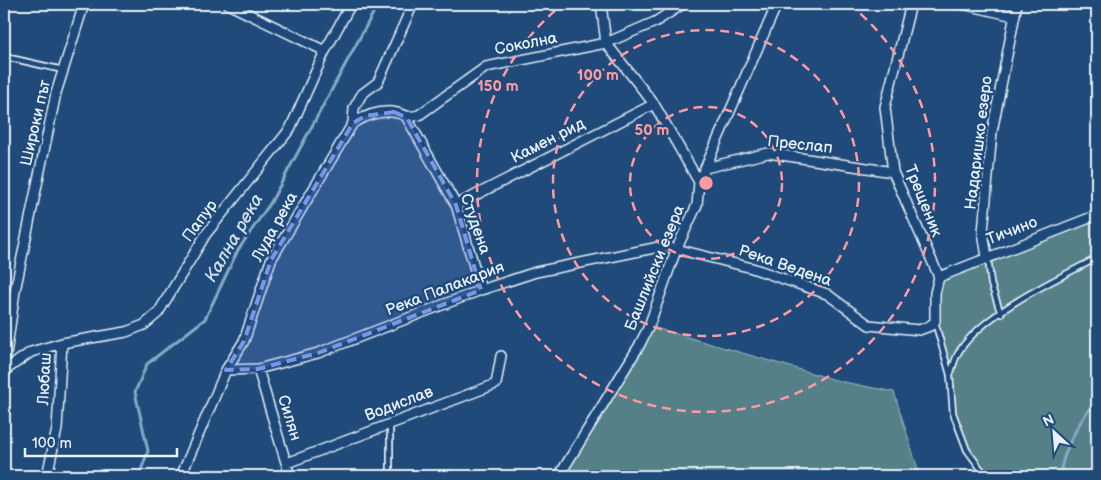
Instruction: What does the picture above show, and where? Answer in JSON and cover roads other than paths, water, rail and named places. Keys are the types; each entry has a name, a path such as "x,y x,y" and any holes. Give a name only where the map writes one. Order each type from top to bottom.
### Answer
{"street":[{"name":"Широки път","path":"4,370 15,291 56,93 84,4"},
{"path":"230,4 325,51"},
{"name":"Папур","path":"4,370 31,352 62,343 126,332 144,325 158,313 206,234 290,129 325,51 351,4"},
{"name":"Луда река","path":"181,476 226,370 244,341 271,260 353,123 354,108 362,94 378,82 414,4"},
{"path":"601,4 606,43 654,104 699,182"},
{"name":"Соколна","path":"406,118 419,115 486,67 606,43 654,22 683,4"},
{"name":"Башлийски езера","path":"559,476 639,346 649,326 676,250 697,205 699,182 777,4"},
{"name":"Трещеник","path":"911,4 885,107 893,172 939,278"},
{"path":"962,4 1014,16"},
{"name":"Надаришко езеро","path":"987,257 983,232 992,132 1017,4"},
{"name":"Камен рид","path":"456,205 654,104"},
{"path":"353,123 365,116 394,112 406,118"},
{"name":"Студена","path":"406,118 456,205 481,290"},
{"name":"Преслап","path":"705,168 768,153 893,172"},
{"name":"Тичино","path":"939,278 987,257 1097,215"},
{"name":"Река Палакария","path":"226,370 258,369 318,353 481,290 545,270 664,246 676,250"},
{"name":"Река Ведена","path":"676,250 752,268 828,294 869,326 919,330 930,326 935,321"},
{"path":"935,321 935,293 939,278"},
{"name":"Любаш","path":"47,476 57,429 62,343"},
{"name":"Водислав","path":"287,463 496,384 500,356"},
{"name":"Силян","path":"258,369 290,476"}],"lane":[{"path":"10,58 63,70"},
{"path":"987,257 991,284 1000,314"},
{"path":"950,375 960,350 981,328 1000,314 1097,258"},
{"path":"935,321 950,375 953,412 968,450 986,476"},
{"path":"390,424 390,476"}],"waterway":[{"name":"Кална река","path":"139,476 148,451 135,392 147,364 205,319 238,250 271,202 378,4"},
{"path":"1060,476 1068,446 1084,416 1097,401"}]}
